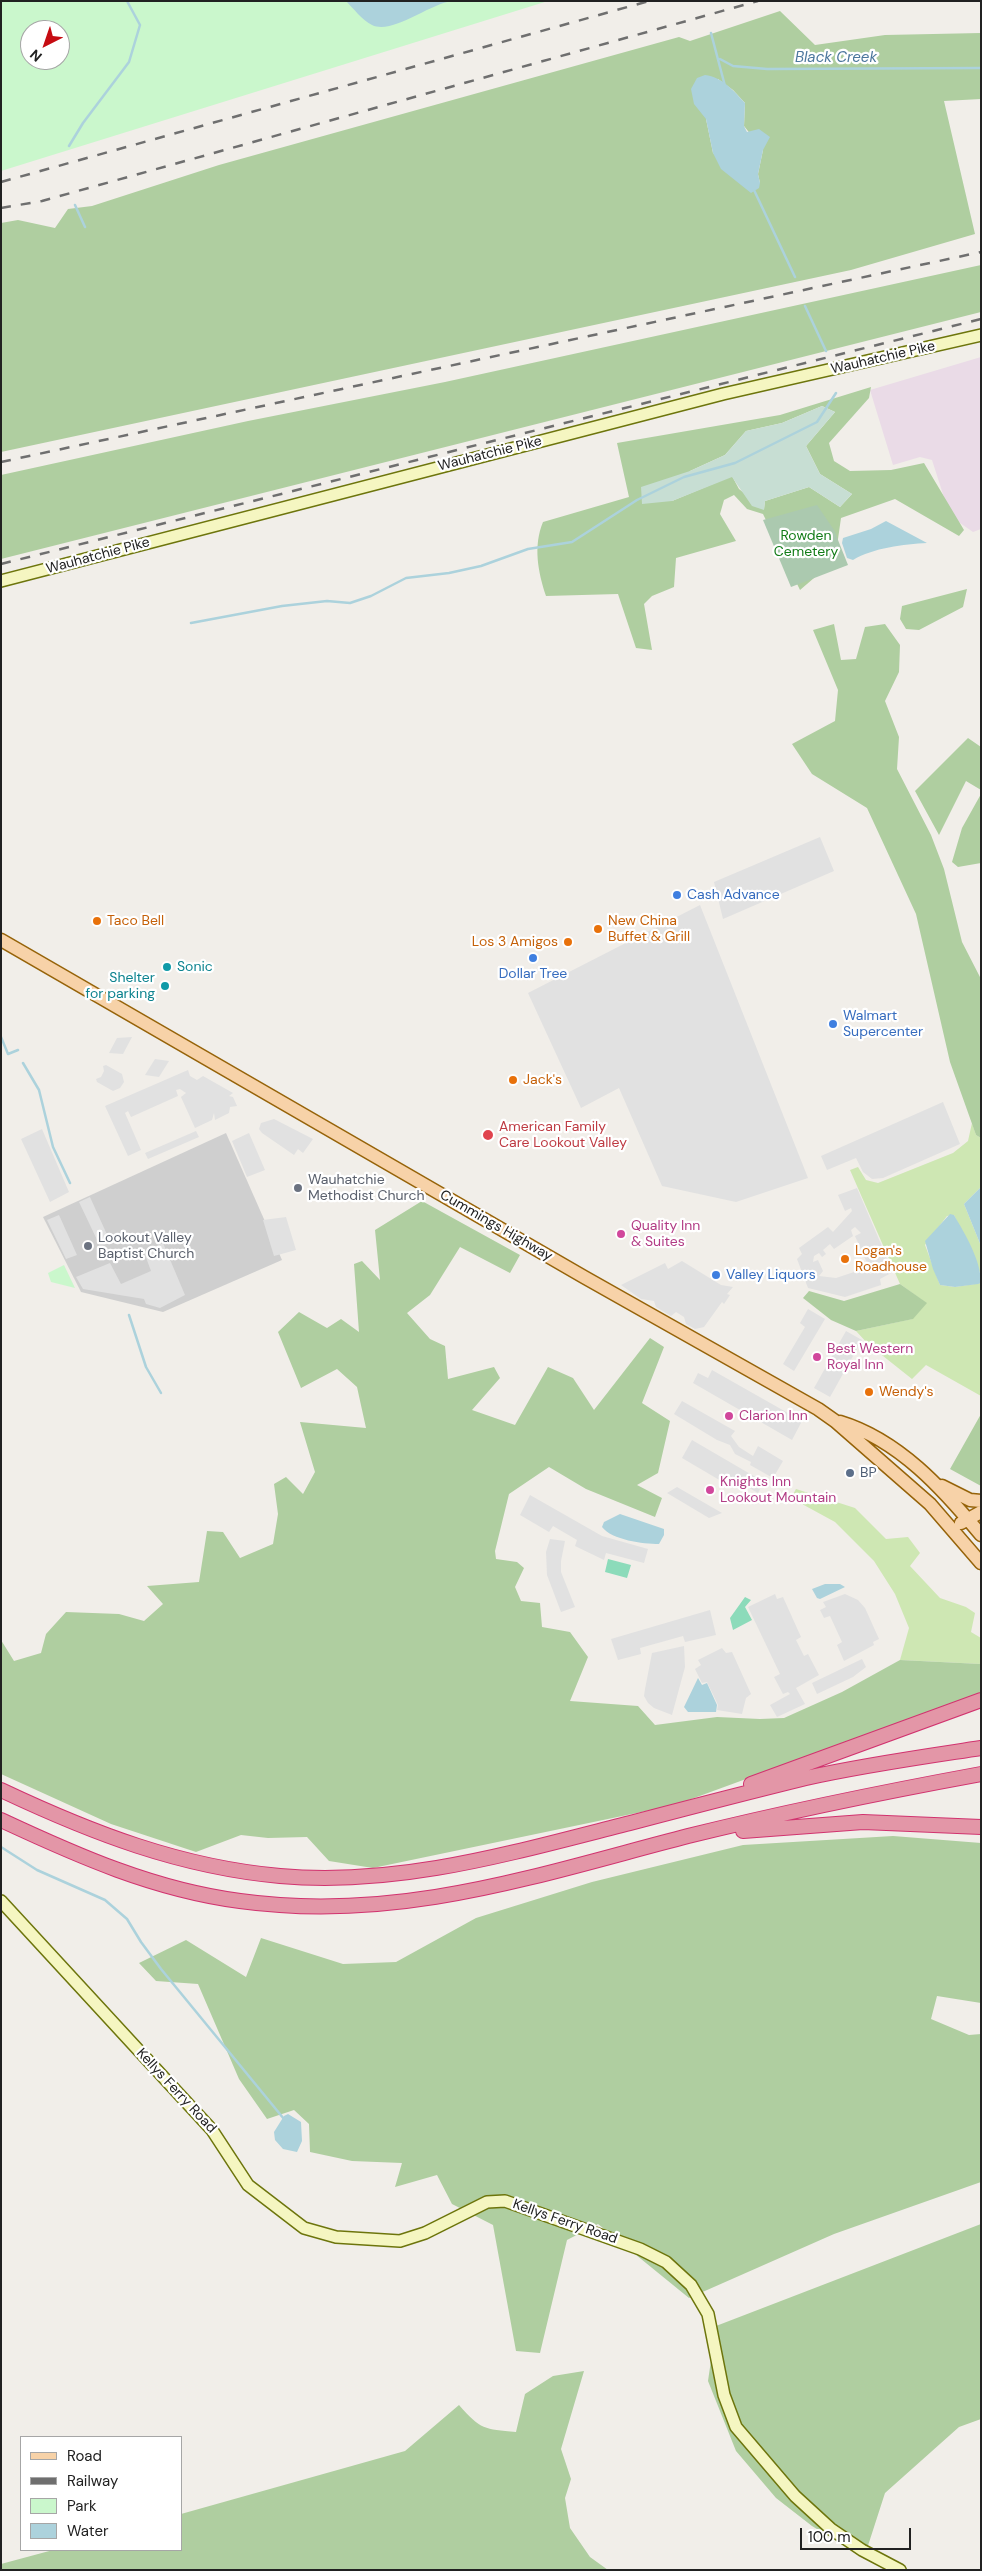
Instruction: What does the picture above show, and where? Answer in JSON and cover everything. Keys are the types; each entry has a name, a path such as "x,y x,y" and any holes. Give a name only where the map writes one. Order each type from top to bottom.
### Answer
{"highway":[{"path":"667,1814 981,1700"},
{"path":"1,1790 70,1823 160,1854 234,1870 281,1876 323,1878 371,1876 480,1860 815,1777 878,1764 981,1748"},
{"path":"1,1820 77,1856 139,1878 185,1891 240,1901 297,1906 374,1905 452,1896 496,1887 690,1836 858,1796 981,1774"},
{"path":"690,1836 803,1825 863,1822 981,1827"}],"main road":[{"name":"Cummings Highway","path":"1,940 835,1420 871,1433 929,1479 981,1535"},
{"name":"Cummings Highway","path":"835,1420 930,1504 954,1529 981,1563"},
{"path":"929,1479 970,1500 981,1501"},
{"path":"954,1529 967,1518 981,1512"}],"street":[{"name":"Wauhatchie Pike","path":"1,581 723,394 981,336"},
{"name":"Kellys Ferry Road","path":"1,1901 212,2130 248,2185 258,2195 304,2228 338,2238 400,2241 426,2233 487,2202 505,2201 612,2237 666,2262 691,2285 708,2314 724,2395 736,2426 795,2496 831,2529 862,2550 900,2570"}],"shaded area":[{"path":"981,357 981,529 973,532 950,516 932,460 920,457 893,465 870,390"},
{"path":"820,837 834,871 723,919 714,882"},
{"path":"700,905 808,1178 736,1202 662,1186 619,1088 581,1108 528,993"},
{"path":"132,1037 123,1054 109,1053 117,1038"},
{"path":"155,1059 169,1061 159,1077 145,1075"},
{"path":"106,1065 122,1074 124,1082 120,1088 113,1091 97,1082 96,1079 101,1077 104,1071 103,1066"},
{"path":"188,1070 190,1076 197,1080 203,1076 233,1093 229,1096 233,1097 237,1106 230,1107 229,1113 215,1120 214,1113 212,1120 195,1128 181,1097 186,1093 180,1089 176,1090 178,1096 131,1117 128,1111 125,1113 141,1150 128,1156 105,1106"},
{"path":"943,1102 960,1144 883,1178 872,1179 863,1172 856,1158 827,1170 821,1156"},
{"path":"274,1119 313,1139 303,1153 298,1149 294,1155 262,1133 259,1129 261,1123"},
{"path":"42,1129 69,1192 50,1202 21,1139"},
{"path":"196,1131 199,1137 148,1159 145,1153"},
{"name":"Lookout Valley Baptist Church","path":"226,1133 282,1260 163,1312 81,1292 43,1217"},
{"path":"249,1133 265,1170 247,1177 232,1141"},
{"path":"857,1188 893,1272 880,1279 881,1285 845,1297 808,1288 797,1259 802,1254 799,1248 828,1227 833,1232 852,1211 851,1208 845,1211 838,1195","holes":["855,1227 861,1233 855,1236 868,1265 874,1263 875,1272 870,1274 866,1268 836,1278 819,1276 823,1271 818,1260 813,1262 814,1256 819,1253 822,1257 826,1254 823,1250 830,1244 834,1249 853,1236 851,1230"]},
{"path":"90,1197 109,1239 99,1244 79,1202"},
{"path":"59,1215 77,1255 66,1259 47,1220"},
{"path":"286,1217 296,1250 274,1256 263,1220"},
{"path":"163,1243 185,1295 160,1308 146,1304 144,1299 83,1289 76,1277 110,1263 121,1284 151,1271 144,1252"},
{"path":"682,1261 721,1285 733,1287 727,1294 730,1295 724,1304 722,1302 704,1327 695,1329 686,1324 684,1317 676,1312 671,1316 656,1307 654,1301 641,1299 621,1285 665,1263 668,1269"},
{"path":"808,1309 825,1319 794,1371 783,1364 805,1327 800,1323"},
{"path":"846,1331 862,1340 830,1397 814,1388"},
{"path":"712,1370 802,1421 792,1440 693,1383 698,1373 708,1378"},
{"path":"682,1401 735,1431 731,1436 739,1447 753,1456 758,1446 783,1461 773,1478 750,1465 751,1462 735,1454 730,1445 717,1440 674,1414"},
{"path":"692,1440 764,1482 758,1493 737,1481 733,1488 682,1458"},
{"path":"677,1487 722,1513 709,1518 667,1493"},
{"path":"530,1495 602,1536 648,1549 644,1563 606,1553 604,1560 575,1546 577,1540 553,1526 549,1532 520,1515"},
{"path":"550,1539 565,1541 561,1572 575,1607 561,1612 547,1575 546,1552"},
{"path":"775,1594 777,1599 783,1597 801,1637 796,1640 804,1656 808,1654 819,1675 796,1688 805,1704 777,1717 770,1705 790,1694 788,1692 783,1694 774,1677 780,1674 748,1607"},
{"path":"845,1594 858,1600 865,1608 879,1639 873,1642 874,1645 844,1661 837,1645 842,1642 830,1616 824,1618 820,1610 826,1607 823,1602"},
{"path":"710,1610 716,1635 685,1642 683,1636 640,1648 641,1654 618,1660 611,1639"},
{"path":"684,1646 685,1667 672,1715 654,1708 648,1703 644,1696 645,1689 652,1653"},
{"path":"722,1648 726,1653 732,1652 751,1694 746,1698 742,1714 717,1710 718,1705 707,1682 702,1683 695,1669 701,1665 698,1660"},
{"path":"862,1659 866,1667 853,1677 817,1694 812,1683"}],"green space":[{"path":"1,1 548,1 1,171"},
{"path":"780,11 815,45 885,35 981,33 981,99 944,101 975,234 851,270 1,452 1,223 18,220 55,228 68,209 92,206 219,165 679,37 690,41","holes":["718,79 733,90 745,103 744,126 763,150 758,174 760,183 713,153 706,119"]},
{"path":"981,265 981,312 1,559 1,475 248,421 445,382"},
{"path":"871,387 869,398 829,443 834,461 850,471 891,470 924,463 964,530 959,536 895,499 841,518 835,560 800,590 763,514 747,509 734,495 724,500 720,514 736,541 676,558 674,587 652,596 644,604 652,650 636,648 618,594 546,596 537,550 543,522 629,497 617,443 780,415","holes":["822,406 835,412 806,446 820,474 852,494 840,507 809,487 765,501 764,509 739,489 732,476 672,501 690,471 725,455 746,431 782,423"]},
{"path":"822,406 835,412 806,446 820,474 852,494 840,507 809,487 765,501 764,510 752,506 732,477 672,501 642,504 641,487 690,471 725,455 746,431 782,423"},
{"name":"Rowden Cemetery","path":"817,505 834,530 848,565 791,587 763,520"},
{"path":"967,589 963,607 919,630 906,629 900,619 902,606"},
{"path":"834,624 841,660 856,659 865,627 885,624 900,645 899,672 885,701 899,737 897,769 931,835 944,869 962,942 981,979 981,1138 976,1135 950,1062 916,914 867,808 812,774 792,744 835,721 838,690 813,630"},
{"path":"968,738 981,747 981,790 966,781 939,835 915,791"},
{"path":"981,794 981,863 958,867 952,862 962,828"},
{"path":"972,1123 976,1135 981,1138 981,1187 964,1204 981,1246 981,1275 954,1215 947,1216 925,1245 940,1285 955,1287 981,1283 981,1396 926,1365 912,1379 868,1344 856,1331 912,1319 926,1303 900,1284 850,1170 858,1167 866,1180 878,1183 953,1153 968,1141"},
{"path":"422,1201 520,1255 510,1273 460,1247 430,1295 407,1313 430,1339 445,1346 448,1379 494,1367 500,1378 472,1410 515,1425 548,1367 573,1378 594,1410 650,1338 664,1347 642,1403 670,1421 658,1473 637,1485 662,1498 655,1517 586,1489 549,1467 509,1494 495,1551 496,1559 517,1562 524,1568 515,1587 521,1601 540,1603 542,1627 570,1632 588,1657 570,1701 638,1706 655,1725 717,1717 784,1718 842,1692 900,1660 981,1664 981,1693 675,1805 373,1868 329,1861 307,1837 268,1838 241,1835 196,1852 111,1824 1,1774 1,1640 14,1661 41,1653 46,1634 66,1612 119,1614 144,1621 163,1604 147,1586 199,1582 207,1531 223,1532 240,1558 273,1544 278,1514 274,1484 286,1477 303,1494 315,1472 300,1422 366,1428 357,1387 337,1369 301,1388 278,1332 299,1312 327,1328 341,1319 359,1332 354,1264 362,1261 380,1280 375,1230"},
{"path":"64,1265 75,1288 51,1282 48,1273"},
{"path":"900,1284 927,1303 913,1319 856,1331 831,1320 803,1298 809,1291 844,1301"},
{"path":"981,1414 981,1486 950,1469"},
{"path":"796,1489 855,1508 886,1539 908,1537 920,1553 910,1566 940,1598 966,1607 975,1613 971,1632 981,1638 981,1664 900,1660 909,1628 895,1594 874,1561 835,1522 791,1498"},
{"path":"608,1559 631,1565 627,1578 605,1572"},
{"path":"745,1597 751,1600 745,1607 752,1620 733,1630 730,1618"},
{"path":"893,1836 981,1843 981,2003 937,1996 931,2019 969,2035 981,2034 981,2182 834,2234 689,2298 598,2224 567,2240 540,2353 516,2351 493,2225 452,2204 437,2175 395,2187 402,2163 352,2161 310,2152 309,2124 294,2110 267,2119 239,2079 198,1984 156,1981 139,1963 186,1940 246,1977 261,1938 343,1964 396,1962 476,1918 592,1882 743,1845"},
{"path":"981,2224 981,2419 959,2427 885,2493 864,2558 812,2526 776,2498 736,2451 708,2381 716,2326"},
{"path":"584,2371 561,2449 571,2479 565,2498 570,2528 590,2557 608,2570 1,2570 1,2564 49,2551 182,2551 182,2514 405,2451 459,2405 478,2424 484,2427 516,2432 525,2394 553,2376"}],"water":[{"path":"346,1 452,1 433,7 400,23 380,27 365,21"},
{"path":"705,75 717,79 732,89 745,103 744,126 747,132 759,129 770,137 763,150 758,174 759,188 751,193 721,169 713,153 706,119 694,104 691,89 697,78"},
{"path":"886,521 927,543 870,552 853,560 847,558 842,543 843,538 871,529"},
{"path":"981,1187 981,1246 964,1204"},
{"path":"950,1214 954,1215 972,1248 978,1265 981,1283 955,1287 940,1285 925,1241"},
{"path":"620,1514 664,1529 664,1535 659,1544 620,1538 602,1527 604,1522"},
{"path":"825,1584 840,1584 845,1587 820,1599 817,1598 812,1589"},
{"path":"698,1678 702,1685 707,1683 717,1705 716,1712 688,1712 684,1707"},
{"path":"288,2114 301,2122 302,2141 297,2152 283,2149 275,2140 274,2132 284,2116"}],"waterway":[{"path":"69,146 83,123 129,62 140,25 127,1"},
{"name":"Black Creek","path":"711,33 725,86"},
{"name":"Black Creek","path":"720,59 733,66 767,69 981,68"},
{"path":"754,190 795,277"},
{"path":"75,205 85,227"},
{"path":"805,306 826,351"},
{"path":"191,623 282,606 327,601 350,603 371,596 406,578 449,573 481,566 528,549 572,542 637,500 684,477 735,463 817,422 836,393"},
{"path":"1,1037 8,1054 18,1050"},
{"path":"23,1063 39,1090 53,1147 70,1183"},
{"path":"129,1315 146,1367 161,1393"},
{"path":"1,1847 37,1870 105,1900 127,1919 161,1969 284,2119"}],"railway":[{"path":"1,182 649,1"},
{"path":"1,208 42,201 758,1"},
{"path":"1,462 981,252"},
{"path":"1,564 981,319"}],"place":[{"name":"Cash Advance","path":"677,895"},
{"name":"Taco Bell","path":"97,921"},
{"name":"New China Buffet & Grill","path":"598,929"},
{"name":"Los 3 Amigos","path":"568,942"},
{"name":"Dollar Tree","path":"533,958"},
{"name":"Sonic","path":"167,967"},
{"name":"Shelter for parking","path":"165,986"},
{"name":"Walmart Supercenter","path":"833,1024"},
{"name":"Jack's","path":"513,1080"},
{"name":"American Family Care Lookout Valley","path":"488,1135"},
{"name":"Wauhatchie Methodist Church","path":"298,1188"},
{"name":"Quality Inn & Suites","path":"621,1234"},
{"name":"Lookout Valley Baptist Church","path":"88,1246"},
{"name":"Logan's Roadhouse","path":"845,1259"},
{"name":"Valley Liquors","path":"716,1275"},
{"name":"Best Western Royal Inn","path":"817,1357"},
{"name":"Wendy's","path":"869,1392"},
{"name":"Clarion Inn","path":"729,1416"},
{"name":"BP","path":"850,1473"},
{"name":"Knights Inn Lookout Mountain","path":"710,1490"}]}
